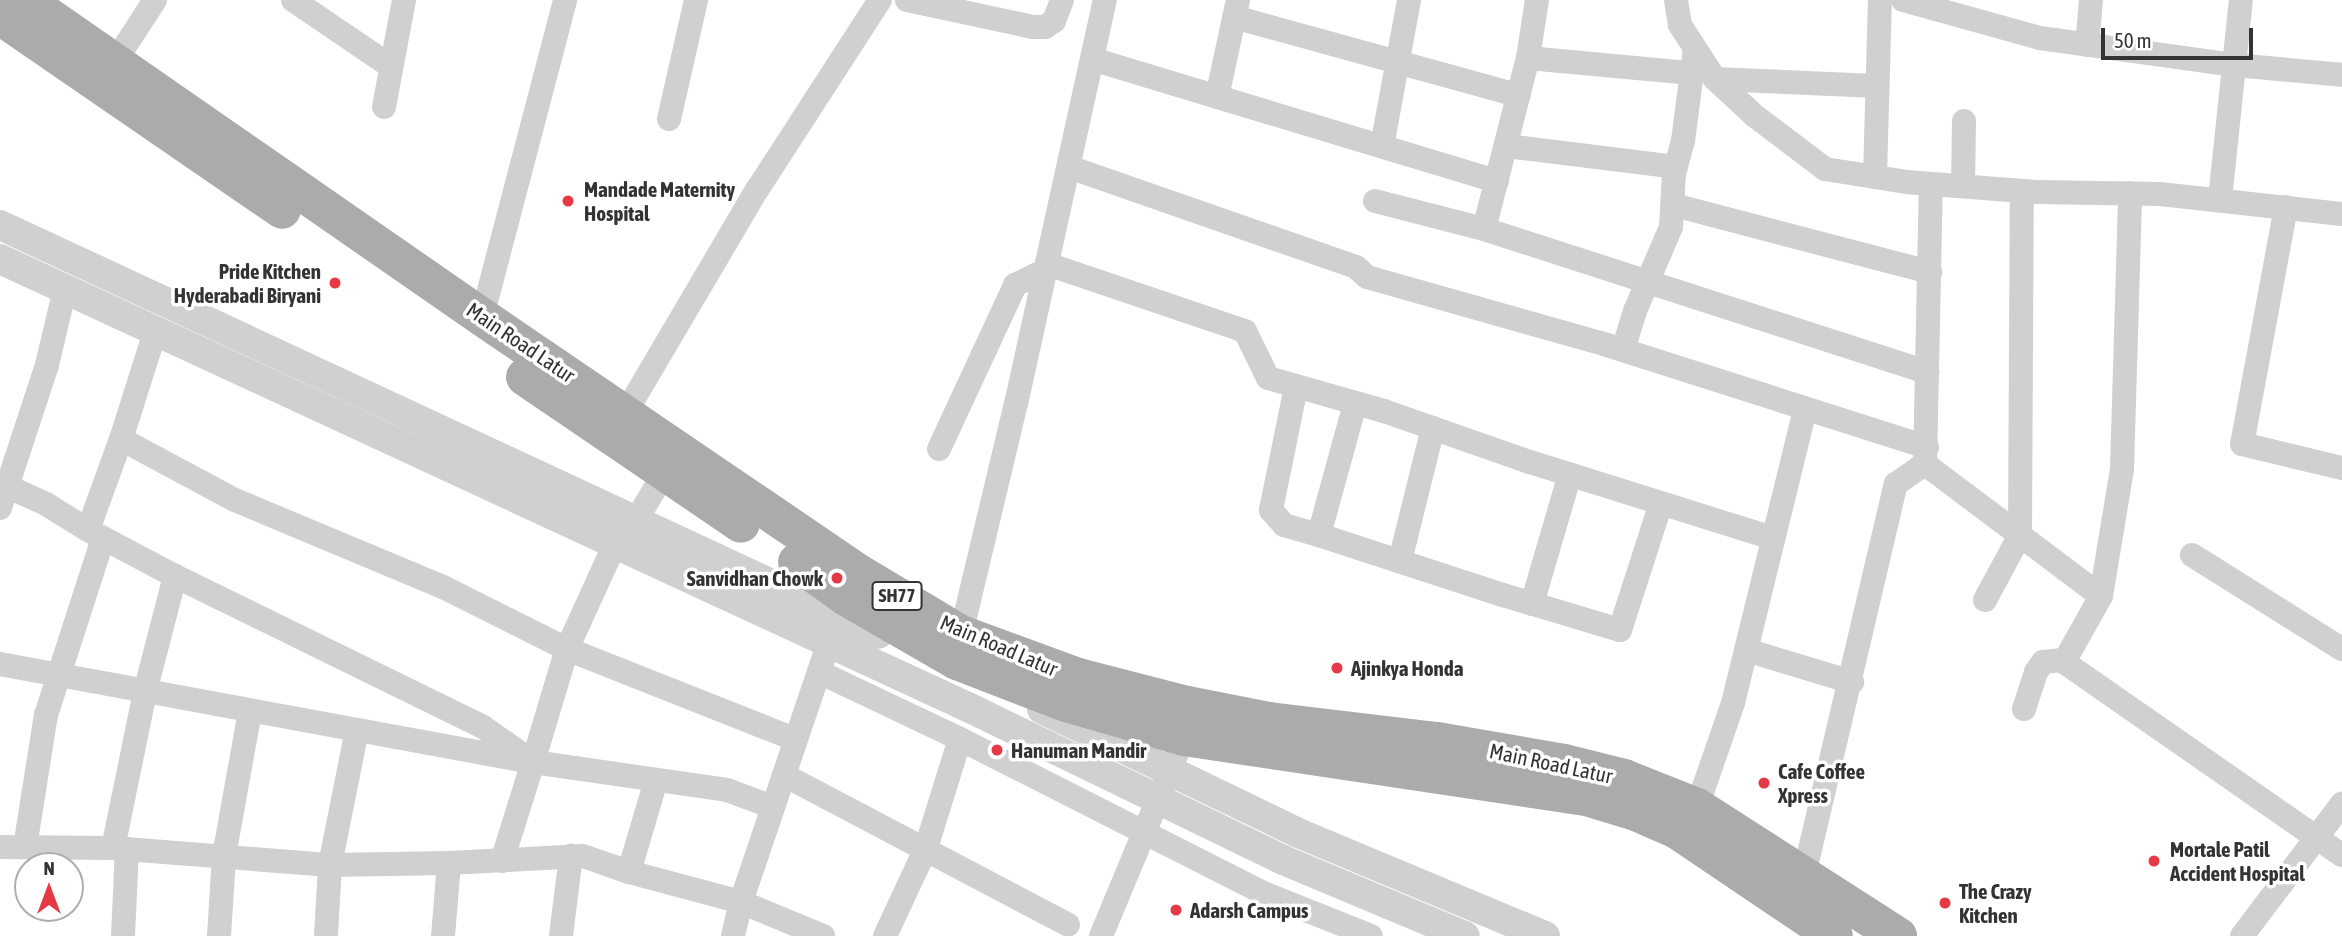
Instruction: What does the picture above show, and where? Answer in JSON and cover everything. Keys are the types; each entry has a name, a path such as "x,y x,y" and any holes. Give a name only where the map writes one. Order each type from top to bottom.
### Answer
{"main road":[{"name":"Main Road Latur","path":"25,0 116,60 482,317 626,412 847,595"},
{"name":"Main Road Latur","path":"0,16 847,595 957,654 1178,754 1590,798 1636,812 1677,830 1834,936"},
{"name":"Main Road Latur","path":"957,654 1078,677 1187,705 1269,720 1437,741 1564,763 1624,778 1697,807 1898,936"}],"street":[{"path":"116,60 155,0"},
{"path":"293,0 390,66"},
{"path":"384,107 404,0"},
{"path":"482,317 565,0"},
{"path":"668,119 696,0"},
{"path":"626,412 757,190 880,0"},
{"path":"907,0 1033,27 1045,27 1054,22 1062,0"},
{"path":"945,697 1047,267 1105,0"},
{"path":"1382,145 1409,0"},
{"path":"1484,229 1528,58 1537,0"},
{"path":"1623,350 1647,282 1671,227 1676,167 1683,141 1693,61 1680,25 1676,0"},
{"path":"1875,177 1880,0"},
{"path":"1903,0 2040,38 2235,65 2342,75"},
{"path":"2087,45 2091,0"},
{"path":"2220,200 2241,0"},
{"path":"1217,97 1231,6 1518,95"},
{"path":"1528,58 1693,61 1755,116 1825,169 1931,184 2022,191 2130,193 2286,206 2342,214"},
{"path":"1092,59 1497,181"},
{"path":"1715,79 1877,86"},
{"path":"1963,186 1964,121"},
{"path":"1506,146 1676,167"},
{"path":"1069,167 1356,267 1367,277 1623,350 1805,409 1926,456 2020,535 2101,596"},
{"path":"1804,875 1852,682 1896,484 1926,456 1931,184"},
{"path":"1985,600 2020,535 2022,191"},
{"path":"2064,662 2101,596 2122,469 2130,193"},
{"path":"1376,201 1484,229 1927,372"},
{"path":"1674,205 1930,272"},
{"path":"2286,206 2242,444 2342,468"},
{"path":"0,225 635,522 847,595 794,739 741,902 733,936"},
{"path":"0,259 614,546 945,697 1283,860 1465,936"},
{"path":"939,449 1015,285 1047,267 1245,331 1268,378 1433,428 1773,538"},
{"path":"65,289 47,365 2,492 46,504 95,534 175,576 483,727 533,762"},
{"path":"25,847 44,727 57,675 121,439 155,332"},
{"path":"1296,387 1271,510 1284,525 1532,604 1620,630 1661,503"},
{"path":"1319,535 1355,404"},
{"path":"1697,807 1733,703 1805,409"},
{"path":"1400,561 1433,428"},
{"path":"121,439 236,500 443,587 567,649 794,739"},
{"path":"635,522 665,472"},
{"path":"1532,604 1570,474"},
{"path":"502,861 567,649 614,546"},
{"path":"2192,555 2342,649"},
{"path":"123,936 120,848 145,692 175,576"},
{"path":"1746,650 1852,682"},
{"path":"2024,709 2036,672 2043,662 2064,662 2342,855"},
{"path":"0,664 533,762 727,790 773,807"},
{"path":"819,672 960,739 1263,893 1371,936"},
{"path":"219,936 224,856 250,711"},
{"path":"326,936 330,866 357,730"},
{"path":"885,936 926,848 960,739"},
{"path":"784,775 926,848 1066,931 1099,936 1178,754 1296,832 1545,936"},
{"path":"629,872 656,779"},
{"path":"2242,936 2342,804"},
{"path":"0,848 120,848 330,866 583,856 629,872 741,902 823,936"},
{"path":"561,936 571,856"},
{"path":"443,936 449,863"}],"place":[{"name":"Mandade Maternity Hospital","path":"568,201"},
{"name":"Pride Kitchen Hyderabadi Biryani","path":"335,283"},
{"name":"Sanvidhan Chowk","path":"837,578"},
{"name":"Ajinkya Honda","path":"1337,668"},
{"name":"Hanuman Mandir","path":"997,750"},
{"name":"Cafe Coffee Xpress","path":"1764,783"},
{"name":"Mortale Patil Accident Hospital","path":"2154,861"},
{"name":"The Crazy Kitchen","path":"1945,903"},
{"name":"Adarsh Campus","path":"1176,910"}]}
